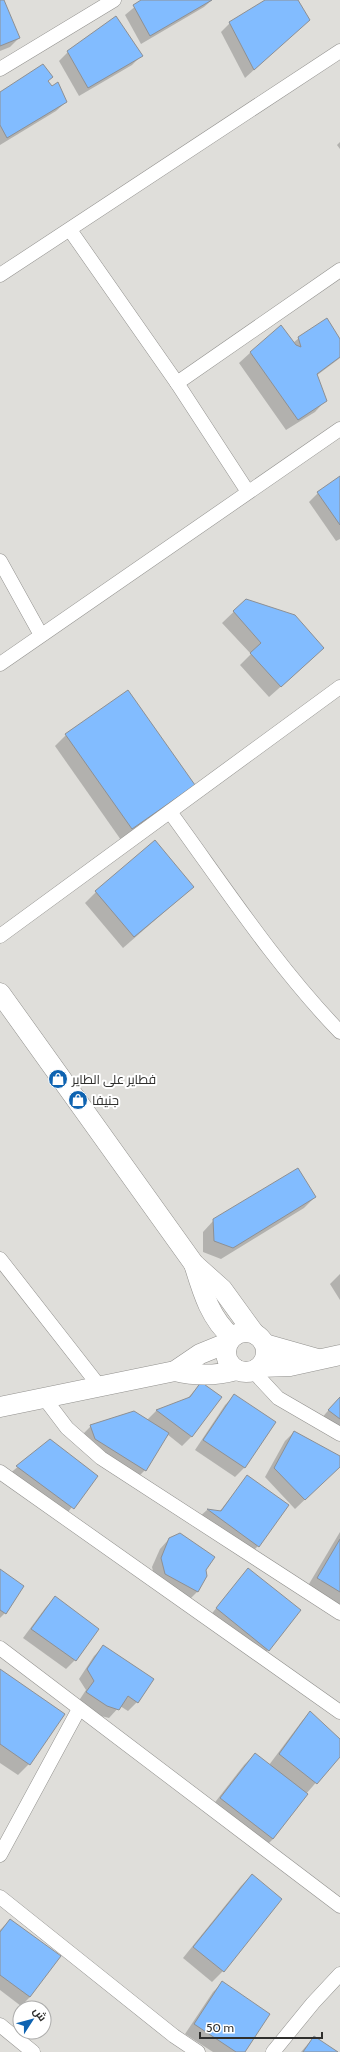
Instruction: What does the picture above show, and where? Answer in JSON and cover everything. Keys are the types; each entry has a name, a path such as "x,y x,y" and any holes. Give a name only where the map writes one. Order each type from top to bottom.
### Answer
{"street":[{"path":"0,69 114,0"},
{"path":"0,275 340,51"},
{"path":"70,230 177,384 248,492"},
{"path":"177,384 340,270"},
{"path":"0,664 340,429"},
{"path":"0,561 41,635"},
{"path":"0,936 340,687"},
{"path":"170,812 290,974 340,1032"},
{"path":"0,993 194,1264 222,1289 260,1339 266,1353 250,1370"},
{"path":"0,1259 100,1387"},
{"path":"194,1264 210,1306 230,1340"},
{"path":"175,1371 200,1354 230,1340 239,1332 247,1331 260,1339 320,1360"},
{"path":"230,1340 225,1351 226,1359 230,1366 250,1370 278,1398 340,1434"},
{"path":"2,1403 45,1399 175,1371 200,1375 224,1374 290,1366 340,1355"},
{"path":"45,1399 67,1428 101,1458 340,1613"},
{"path":"0,1472 340,1712"},
{"path":"0,1648 340,1906"},
{"path":"0,1855 79,1709"},
{"path":"0,1897 174,2036 198,2052"},
{"path":"273,2052 313,2003 338,1980"},
{"path":"0,2025 33,2052"}],"building":[{"path":"0,0 4,0 20,38 0,46"},
{"path":"141,0 212,0 150,36 133,5"},
{"path":"265,0 298,0 310,20 254,70 229,22"},
{"path":"116,16 143,56 88,88 67,51"},
{"path":"43,64 53,77 48,81 52,86 58,82 67,102 7,138 0,125 0,92"},
{"path":"327,318 340,339 340,357 317,374 327,401 298,420 250,352 281,325 296,345 301,347 298,337"},
{"path":"340,476 340,525 317,492"},
{"path":"246,599 295,615 324,648 281,687 250,653 261,643 233,611"},
{"path":"128,690 195,785 132,829 65,734"},
{"path":"155,840 194,887 134,937 95,891"},
{"path":"298,1168 316,1197 233,1248 214,1241 213,1219"},
{"path":"201,1382 222,1397 192,1437 156,1410 190,1397"},
{"path":"234,1394 276,1422 245,1468 203,1440"},
{"path":"340,1397 340,1419 328,1410"},
{"path":"134,1411 169,1433 146,1471 95,1439 90,1425"},
{"path":"294,1431 340,1456 340,1467 305,1500 274,1468"},
{"path":"50,1439 98,1476 74,1509 16,1466"},
{"path":"247,1475 289,1505 259,1547 207,1509 221,1511"},
{"path":"180,1533 215,1557 206,1570 207,1576 198,1592 165,1574 161,1558 169,1538"},
{"path":"340,1539 340,1592 317,1578"},
{"path":"248,1568 301,1610 269,1651 216,1608"},
{"path":"0,1569 24,1586 6,1614 0,1610"},
{"path":"55,1596 99,1629 76,1661 31,1629"},
{"path":"103,1645 154,1679 138,1703 128,1696 119,1710 107,1706 86,1692 94,1681 87,1669"},
{"path":"0,1669 65,1714 30,1765 0,1744"},
{"path":"310,1711 340,1739 340,1757 317,1784 279,1754"},
{"path":"255,1753 308,1794 273,1839 220,1798"},
{"path":"252,1874 282,1899 224,1972 193,1947"},
{"path":"10,1919 61,1956 30,1997 0,1975 0,1932"},
{"path":"222,1981 270,2014 245,2052 236,2052 194,2024"},
{"path":"314,2036 338,2052 303,2052"}],"place":[{"name":"فطاير على الطاير","path":"58,1079"},
{"name":"جنيفا","path":"78,1100"}]}
